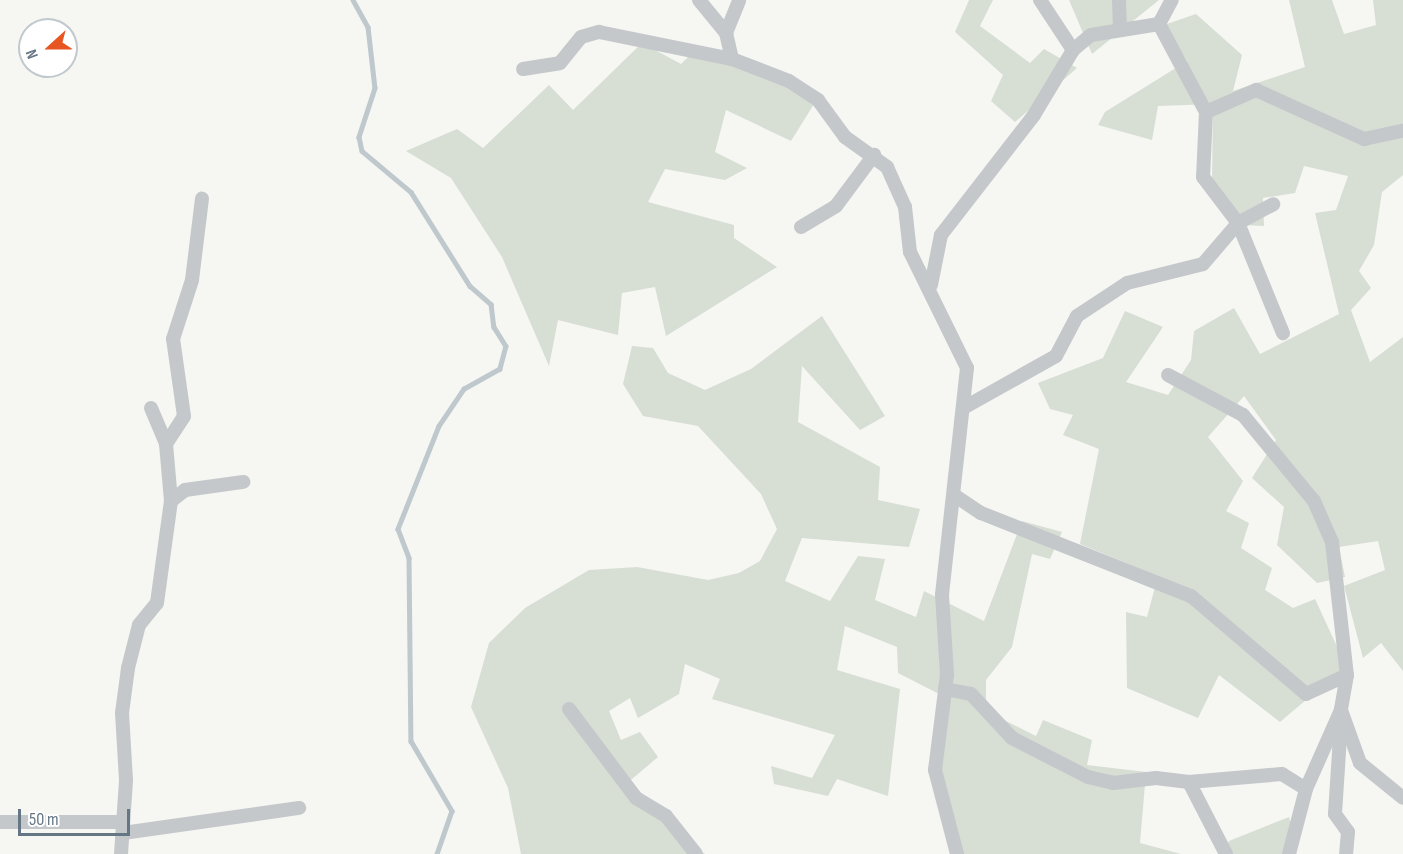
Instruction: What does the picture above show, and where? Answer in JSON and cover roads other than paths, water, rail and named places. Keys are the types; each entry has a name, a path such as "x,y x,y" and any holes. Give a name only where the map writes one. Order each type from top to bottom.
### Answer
{"street":[{"path":"699,0 726,33 732,59"},
{"path":"726,33 739,0"},
{"path":"1040,0 1073,51"},
{"path":"1119,0 1120,27"},
{"path":"1159,24 1172,0"},
{"path":"931,287 941,235 1034,115 1073,51 1091,35 1120,27 1159,24"},
{"path":"1159,24 1206,111 1203,177 1238,223 1283,333"},
{"path":"523,69 560,63 581,37 599,32 732,59 789,81 818,100 845,137 874,155 898,189 907,243 963,350 965,406 941,604 945,689 935,770 957,854"},
{"path":"1206,111 1256,90 1364,139 1403,131"},
{"path":"801,227 836,206 874,155"},
{"path":"166,444 184,416 173,339 192,280 202,199"},
{"path":"965,406 1056,356 1077,316 1126,283 1203,264 1238,223 1273,204"},
{"path":"1168,375 1243,415 1314,501 1332,542 1347,675 1341,710 1335,814 1348,832 1346,854"},
{"path":"121,854 123,827 122,713 128,668 139,625 158,603 171,501 166,444 151,408"},
{"path":"171,501 185,490 243,482"},
{"path":"954,495 981,513 1191,596 1306,694 1347,675"},
{"path":"945,689 970,694 1012,738 1088,777 1113,783 1156,778 1189,782 1282,774 1306,789"},
{"path":"569,710 636,798 666,816 696,854"},
{"path":"1289,854 1306,789 1341,710"},
{"path":"1341,710 1360,763 1403,798"},
{"path":"1189,782 1226,854"},
{"path":"0,822 123,827 299,808"}],"waterway":[{"path":"353,0 368,27 375,88 359,137 362,151 411,192 470,286 491,304 494,327 506,346 500,369 464,389 439,426 398,529 409,558 411,741 452,811 437,854"}]}
